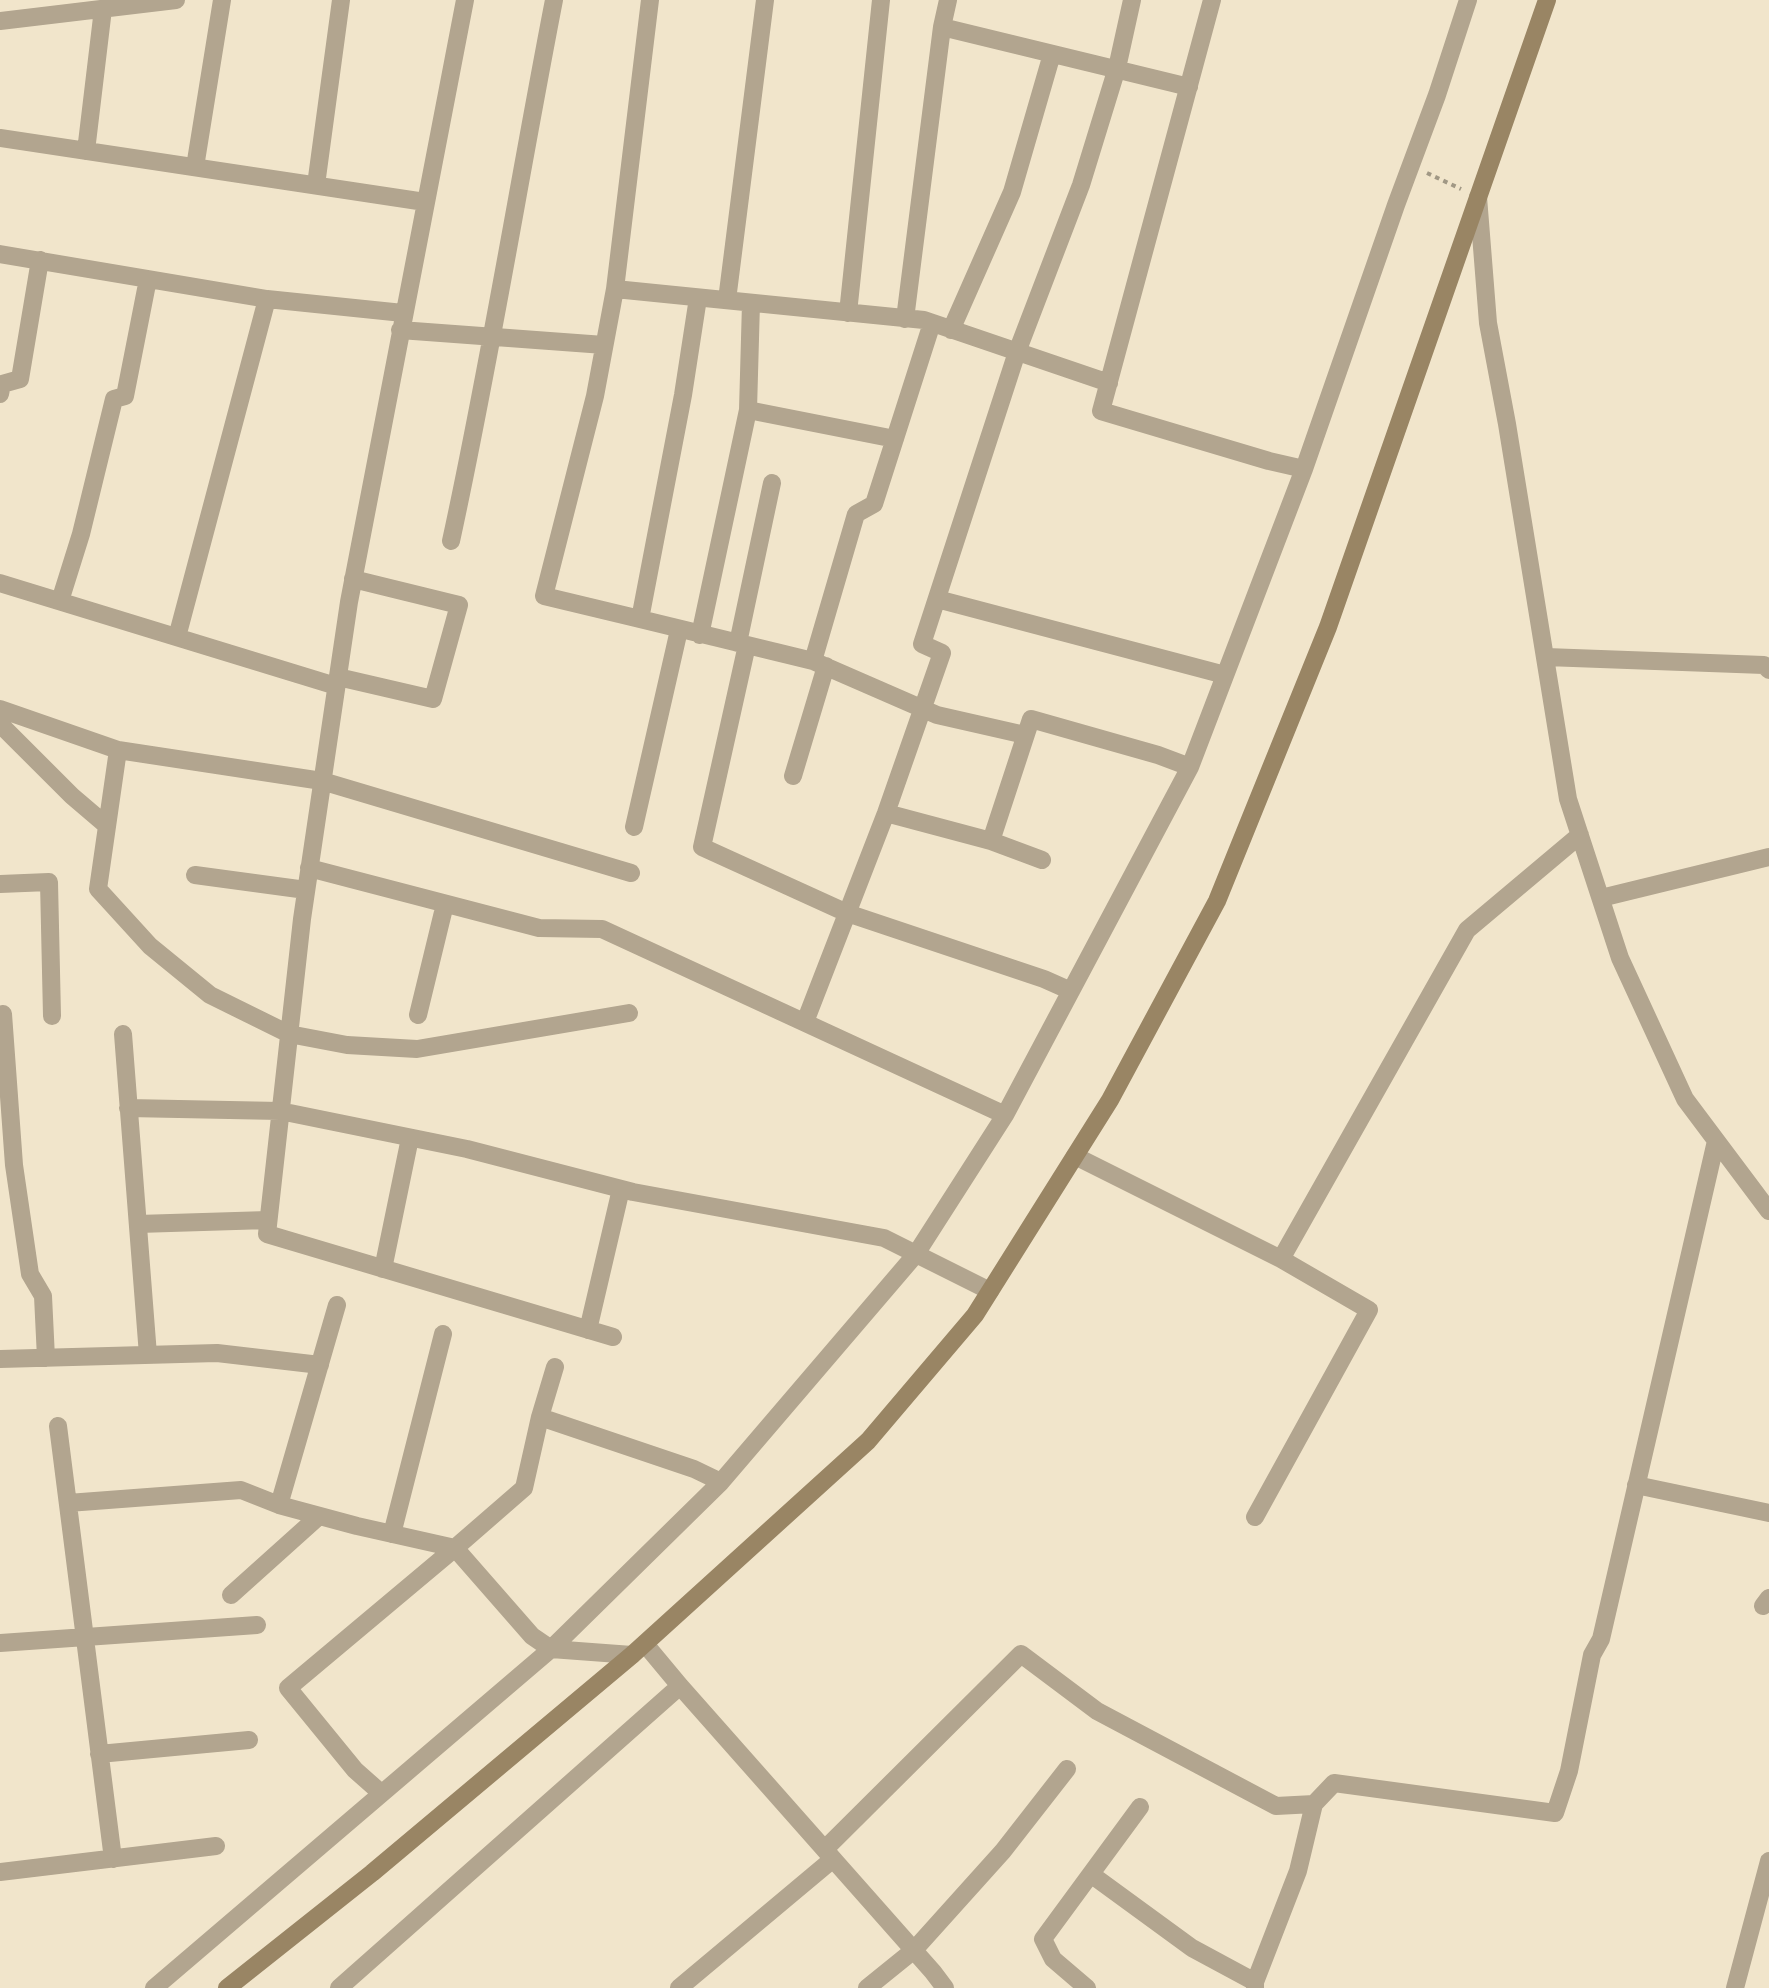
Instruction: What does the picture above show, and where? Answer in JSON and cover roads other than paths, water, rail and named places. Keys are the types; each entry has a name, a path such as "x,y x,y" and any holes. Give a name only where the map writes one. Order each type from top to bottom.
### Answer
{"main road":[{"path":"227,1988 372,1873 639,1649 868,1441 975,1315 1110,1100 1217,901 1328,627 1547,0"}],"street":[{"path":"0,21 176,0"},
{"path":"195,167 222,0"},
{"path":"316,185 341,0"},
{"path":"465,0 401,321 353,579 306,890 267,1234 613,1337"},
{"path":"452,541 477,424 554,0"},
{"path":"650,0 615,289 595,396 544,596 820,664 937,715 1025,735"},
{"path":"727,300 765,0"},
{"path":"848,313 881,0"},
{"path":"905,319 942,27 948,0"},
{"path":"805,1022 886,813 942,653 922,644 1017,352 1081,185 1117,68 1132,0"},
{"path":"1211,0 1101,411 1269,461 1304,469"},
{"path":"154,1988 551,1649 721,1482 916,1254 1005,1115 1190,767 1304,469 1437,95 1468,0"},
{"path":"86,151 103,9"},
{"path":"942,27 1189,87"},
{"path":"951,330 1012,192 1052,54"},
{"path":"0,138 425,202"},
{"path":"1478,197 1488,323 1509,435 1568,799 1620,958 1685,1100 1769,1211"},
{"path":"0,254 492,336 604,345"},
{"path":"0,394 2,384 20,379 40,260"},
{"path":"60,601 81,534 114,399 125,396 148,279"},
{"path":"615,289 924,320 1109,383"},
{"path":"640,619 683,395 698,297"},
{"path":"177,637 267,299"},
{"path":"700,634 748,410 751,303"},
{"path":"793,776 856,514 874,504 932,323"},
{"path":"748,410 895,439"},
{"path":"772,483 743,644 702,847 847,913 1044,979 1071,991"},
{"path":"0,583 177,637 337,682 433,699 459,605 353,579"},
{"path":"937,599 1225,675"},
{"path":"634,827 679,630"},
{"path":"1546,657 1764,665 1769,670"},
{"path":"0,709 118,750 322,781 631,873"},
{"path":"991,842 1031,719 1158,755 1190,767"},
{"path":"0,724 72,796 106,825"},
{"path":"118,750 98,889 150,946 210,995 289,1034 347,1045 417,1049 629,1013"},
{"path":"886,813 991,842 1042,860"},
{"path":"1281,1259 1467,930 1580,835"},
{"path":"1600,898 1769,857"},
{"path":"309,868 539,928 602,928 1005,1115"},
{"path":"195,875 306,890"},
{"path":"0,884 50,882 52,1016"},
{"path":"418,1014 445,904"},
{"path":"3,1014 5,1102 30,1274 43,1296 46,1358"},
{"path":"123,1034 148,1355"},
{"path":"128,1108 280,1111 467,1149 621,1189 884,1238 990,1291"},
{"path":"383,1269 410,1138"},
{"path":"1092,1875 1192,1948 1255,1985 1298,1871 1314,1804 1334,1783 1555,1813 1569,1771 1592,1655 1601,1638 1716,1141"},
{"path":"1075,1156 1281,1259 1370,1311 1255,1517"},
{"path":"588,1330 621,1189"},
{"path":"138,1224 268,1220"},
{"path":"279,1505 337,1305"},
{"path":"392,1534 443,1334"},
{"path":"0,1359 217,1353 320,1365"},
{"path":"381,1793 355,1770 288,1688 524,1488 540,1417 555,1367"},
{"path":"540,1417 683,1465 721,1482"},
{"path":"58,1425 113,1859"},
{"path":"1636,1485 1769,1514"},
{"path":"68,1503 241,1490 279,1505 319,1516 455,1548 532,1636 551,1649 639,1649 680,1686 945,1988"},
{"path":"231,1595 319,1516"},
{"path":"0,1643 257,1625"},
{"path":"825,1849 1021,1654 1097,1711 1276,1806 1314,1804"},
{"path":"339,1988 680,1686"},
{"path":"99,1754 249,1740"},
{"path":"867,1988 914,1950 1004,1851 1067,1769"},
{"path":"1087,1988 1053,1959 1042,1939 1092,1875 1140,1807"},
{"path":"0,1872 216,1846"},
{"path":"679,1988 833,1859 825,1849"},
{"path":"1735,1988 1761,1923 1769,1861"}]}
